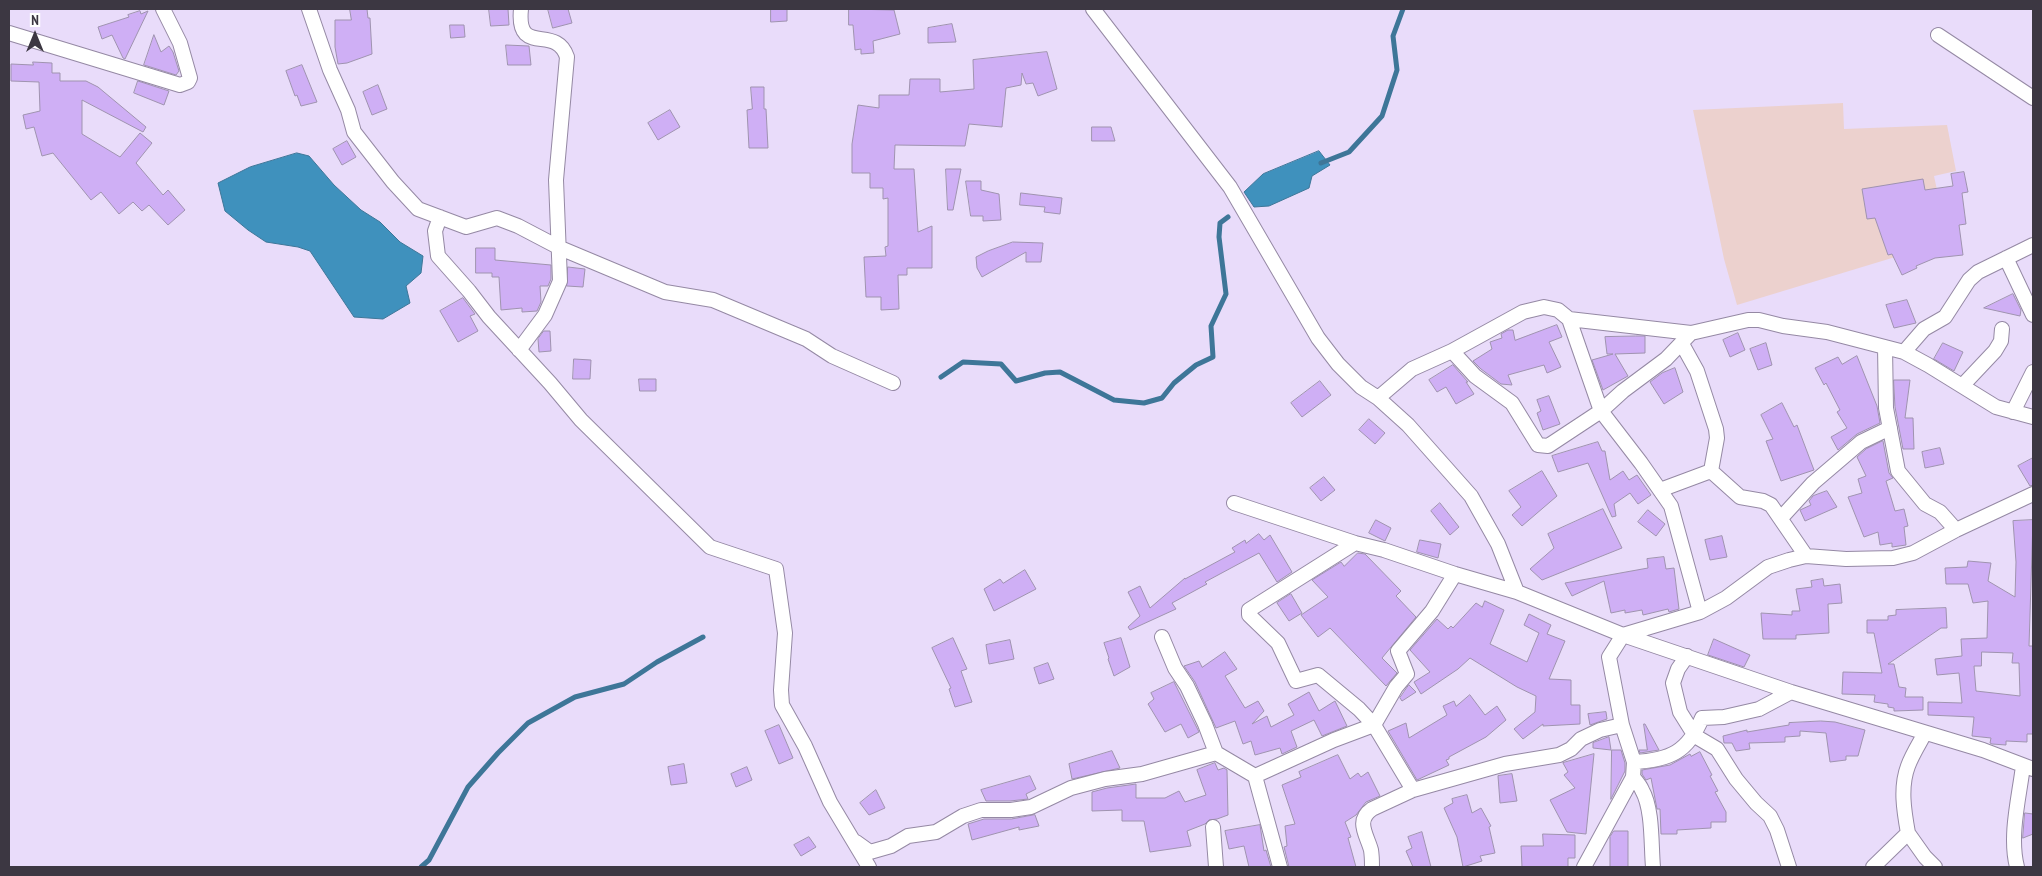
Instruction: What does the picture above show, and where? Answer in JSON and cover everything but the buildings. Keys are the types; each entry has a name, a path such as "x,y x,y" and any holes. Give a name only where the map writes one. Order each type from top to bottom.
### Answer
{"street":[{"path":"9,33 180,86 188,82 190,78 180,43 163,9"},
{"path":"309,9 330,70 348,110 354,132 418,209 466,226 497,218 518,226 560,248 665,292 713,300 806,339 832,356 893,383"},
{"path":"519,350 545,314 560,281 556,180 567,57 559,43 553,40 532,38 525,35 522,27 521,9"},
{"path":"1093,9 1230,187 1318,338 1338,364 1361,387 1378,398 1408,425 1471,496 1498,544 1517,592"},
{"path":"1938,35 2033,98"},
{"path":"440,217 436,231 438,256 581,420 710,547 776,568 785,633 781,690 782,705 805,746 830,802 869,867"},
{"path":"1904,352 1924,329 1945,317 1969,280 1978,272 2033,245"},
{"path":"2006,258 2033,315"},
{"path":"1378,398 1412,369 1452,351 1523,312 1544,307 1558,310 1569,319 1686,339"},
{"path":"1569,319 1601,411 1671,506 1700,612"},
{"path":"1452,351 1475,376 1512,402 1538,445 1548,446 1601,411 1623,391 1666,358 1686,339 1748,320 1759,320 1784,326 1849,336 1904,352 1989,403 2033,417"},
{"path":"1962,386 1995,351 2001,341 2002,329"},
{"path":"1686,339 1716,429 1717,438 1711,471"},
{"path":"1885,347 1886,408 1898,471 1925,504 1940,512 1956,530"},
{"path":"2013,412 2033,372"},
{"path":"1781,518 1813,483 1862,442 1890,428"},
{"path":"1660,490 1711,471"},
{"path":"1711,471 1740,497 1763,501 1771,505 1806,556"},
{"path":"1585,866 1632,778 1634,762 1622,725 1609,657 1623,635 1700,612 1726,598 1768,567 1806,556 1846,559 1893,558 1913,553 1956,530 2033,494"},
{"path":"1234,503 1355,543 1384,550 1455,574 1517,592 1623,635 1791,692 1924,734 1983,750 2028,768 2016,830 2014,856 2018,867"},
{"path":"1355,543 1249,610 1249,612 1261,628 1278,643 1296,681 1318,675 1359,709 1374,725 1413,790"},
{"path":"1255,776 1334,740 1374,725 1396,687 1407,674 1398,651 1432,612 1455,574"},
{"path":"1162,637 1175,668 1187,686 1216,752 1255,776 1280,867"},
{"path":"1687,656 1678,669 1674,683 1680,712 1695,736 1717,749 1736,778 1756,803 1770,816 1778,830 1789,867"},
{"path":"1634,762 1656,761 1680,750 1695,736 1702,718 1724,717 1759,709 1791,692"},
{"path":"1372,867 1371,850 1362,827 1366,813 1413,790 1505,764 1559,755 1570,749 1581,739 1600,730 1622,725"},
{"path":"1924,734 1908,766 1904,782 1903,804 1908,833 1925,857 1935,867"},
{"path":"853,840 870,852 891,846 908,836 936,832 963,816 981,810 1011,810 1031,807 1071,788 1106,779 1142,774 1216,752"},
{"path":"1632,778 1643,791 1647,805 1653,867"},
{"path":"1213,826 1216,867"},
{"path":"1872,867 1908,833"}],"shaded area":[{"path":"1843,103 1844,129 1947,125 1956,171 1934,176 1948,241 1737,305 1724,259 1693,110"}],"water":[{"path":"1319,151 1330,165 1312,176 1309,188 1269,206 1254,207 1244,192 1263,174"},
{"path":"297,153 309,156 334,185 361,210 380,222 400,242 423,256 421,273 406,286 410,303 383,319 354,317 310,251 298,247 266,242 225,211 218,183 250,167"}],"waterway":[{"path":"1321,163 1349,152 1382,116 1397,70 1393,36 1403,9"},
{"path":"941,377 963,362 1001,364 1016,381 1045,373 1060,372 1114,400 1144,403 1162,398 1174,383 1196,365 1213,357 1211,326 1226,294 1219,237 1220,223 1228,217"},
{"path":"421,867 429,860 468,787 528,723 575,697 624,684 657,662 703,637"}]}
